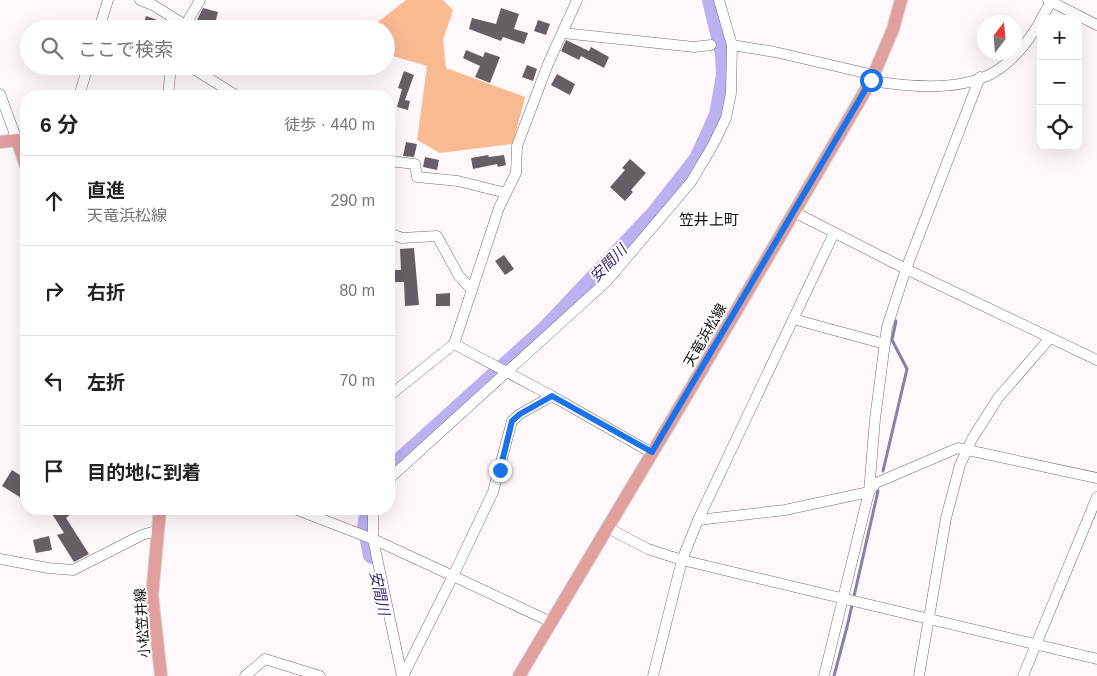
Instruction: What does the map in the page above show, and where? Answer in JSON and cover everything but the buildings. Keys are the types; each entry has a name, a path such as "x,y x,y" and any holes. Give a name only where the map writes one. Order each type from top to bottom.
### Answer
{"main road":[{"name":"天竜浜松線","path":"521,676 872,78 892,29 901,0"},
{"path":"0,142 18,140 20,146"},
{"name":"小松笠井線","path":"162,515 152,595 162,676"}],"street":[{"path":"102,20 108,0"},
{"path":"140,0 153,5 174,20"},
{"path":"188,20 200,0"},
{"path":"395,391 454,344 499,208 516,173 517,146 548,64 577,0"},
{"path":"395,473 503,370 607,281 691,182 726,118 733,70 732,46 719,0"},
{"path":"1043,15 1050,1 1097,25"},
{"path":"732,46 775,52 896,85 947,84 988,75 1009,61 1037,26"},
{"path":"563,33 694,47 711,45"},
{"path":"81,90 85,75"},
{"path":"169,90 170,75"},
{"path":"203,75 227,90"},
{"path":"824,676 846,599 869,492 875,420 888,327 906,269 980,78"},
{"path":"0,94 18,140"},
{"path":"395,162 415,164 417,177 458,181 506,193"},
{"path":"794,212 906,269 1097,360"},
{"path":"653,676 682,560 698,520 834,233"},
{"path":"395,235 402,238 437,236 459,276 472,290"},
{"path":"793,319 885,344"},
{"path":"919,676 951,493 960,466 972,439 998,398 1050,338"},
{"path":"454,344 652,452"},
{"path":"403,676 493,492 512,421 520,414 552,396"},
{"path":"698,520 785,510 869,492 876,483 958,448 1097,478"},
{"path":"1023,676 1034,644 1097,497"},
{"path":"310,515 370,538 551,622"},
{"path":"372,515 370,538 403,676"},
{"path":"608,528 648,548 682,560 1097,659"},
{"path":"0,559 48,568 73,570 142,535 159,530"},
{"path":"246,676 265,660 320,676"}],"shaded area":[{"path":"406,0 443,0 453,10 443,40 446,68 525,97 513,144 440,153 417,140 427,66 395,57 395,20 380,20"}],"waterway":[{"name":"安間川","path":"395,466 545,330 654,215 698,159 718,115 725,75 724,54 711,0"},
{"path":"883,471 907,369 892,340 896,321"},
{"path":"834,676 878,491"},
{"name":"安間川","path":"368,515 366,527 372,555"}],"district":[{"name":"笠井上町","path":"709,219"}],"route":[{"path":"500,470 512,421 520,414 552,396 652,452 692,388 871,80"}]}
